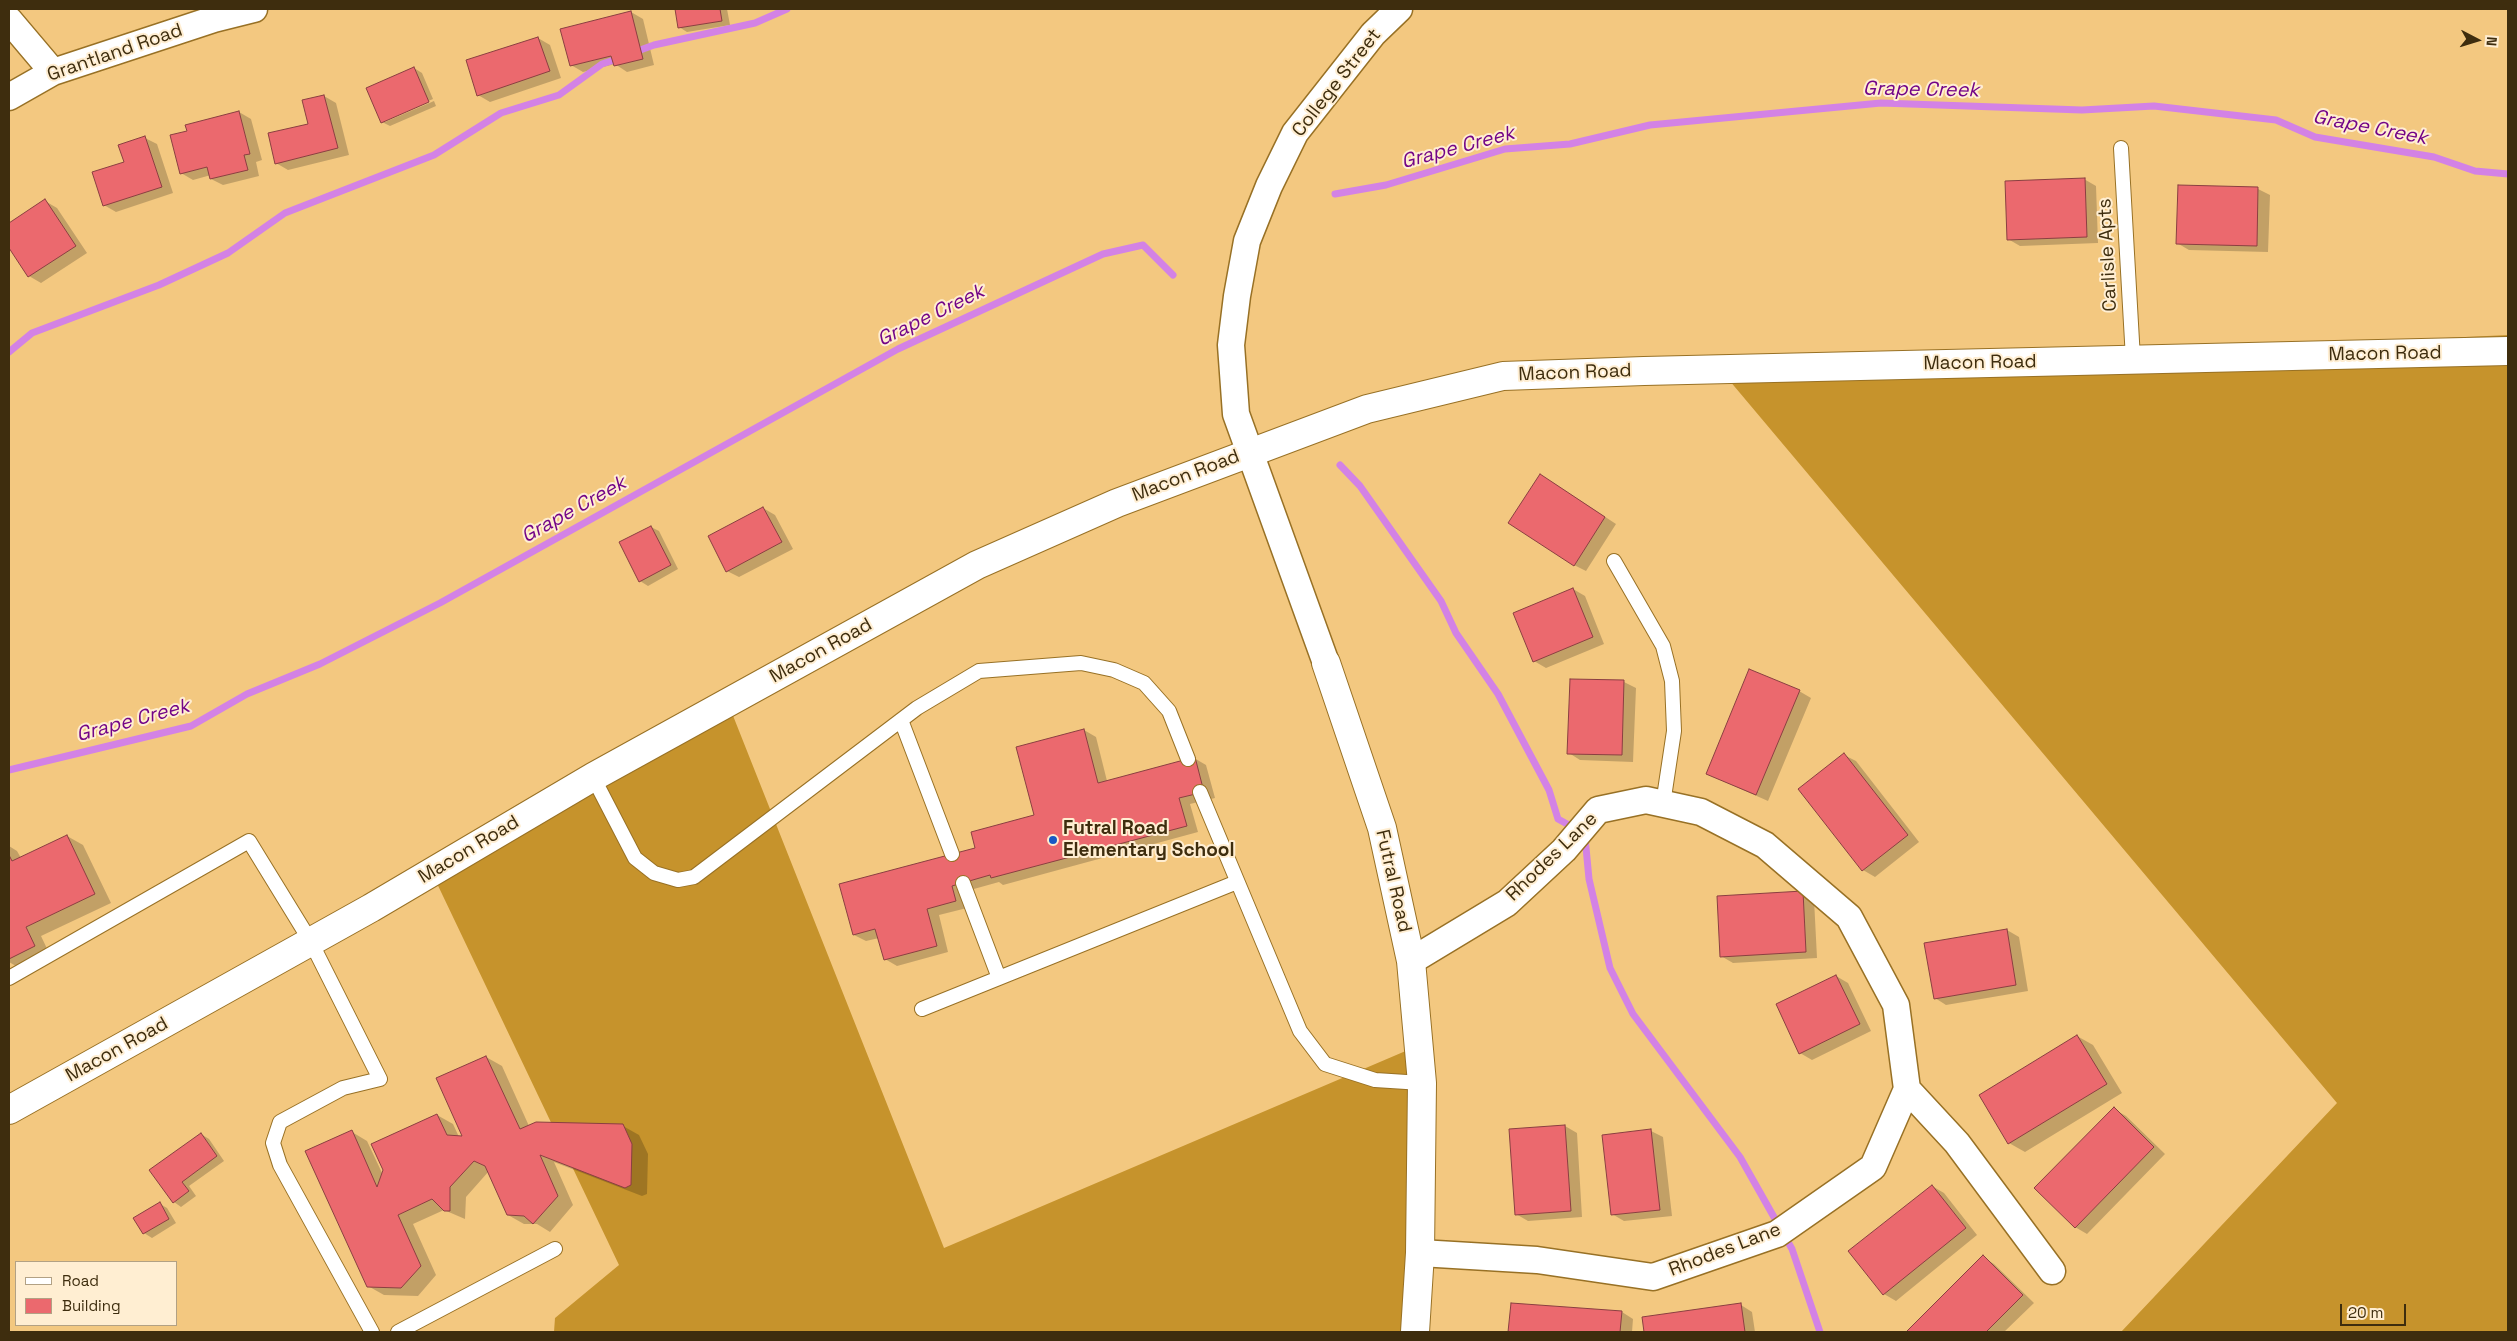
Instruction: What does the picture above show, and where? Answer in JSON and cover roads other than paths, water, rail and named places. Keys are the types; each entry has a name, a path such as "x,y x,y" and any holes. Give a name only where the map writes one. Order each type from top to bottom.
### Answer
{"main road":[{"name":"Macon Road","path":"9,1110 311,942 593,777 977,565 1117,502 1367,409 1503,376 2508,351"},
{"name":"Futral Road","path":"1326,663 1382,828 1411,961 1422,1083 1420,1253 1416,1332"}],"street":[{"name":"Grantland Road","path":"9,97 53,72 214,19 254,9"},
{"name":"College Street","path":"1248,452 1236,414 1231,345 1237,296 1248,241 1270,186 1295,133 1372,34 1399,9"},
{"path":"9,20 53,72"},
{"name":"Futral Road","path":"1248,452 1326,663"},
{"name":"Rhodes Lane","path":"1411,961 1507,903 1564,850 1598,810 1646,800 1701,812 1765,845 1850,917 1896,1005 1907,1089 1873,1168 1777,1234 1653,1277 1537,1260 1420,1253"},
{"path":"1907,1089 1957,1143 2052,1271"}],"lane":[{"name":"Carlisle Apts","path":"2121,148 2133,359"},
{"path":"1614,561 1662,646 1672,681 1674,731 1663,804"},
{"path":"593,777 635,858 654,873 678,880 694,876 901,720 979,671 1081,663 1114,670 1144,683 1169,711 1188,759"},
{"path":"901,720 952,854"},
{"path":"1200,792 1300,1031 1325,1064 1375,1080 1422,1083"},
{"path":"9,978 249,841 311,942 380,1079 343,1088 280,1122 273,1143 280,1164 372,1332"},
{"path":"963,882 999,978"},
{"path":"922,1009 1237,882"},
{"path":"398,1332 555,1249"}],"waterway":[{"path":"632,53 654,45 755,23 787,9"},
{"path":"9,352 32,333 159,285 228,253 285,213 434,155 501,113 559,95 602,64 620,58"},
{"name":"Grape Creek","path":"1335,194 1386,185 1505,149 1570,144 1650,125 1881,103 2082,110 2154,106 2276,120 2315,137 2434,157 2475,171 2508,174"},
{"name":"Grape Creek","path":"9,770 191,726 247,694 320,664 440,603 898,349 1103,254 1143,245 1173,275"},
{"path":"1340,465 1360,486 1441,601 1456,633 1498,694 1549,790 1558,819 1576,829"},
{"path":"1585,837 1589,879 1610,968 1633,1014 1740,1157 1792,1249 1820,1332"}],"place":[{"name":"Futral Road Elementary School","path":"1053,840"}]}
